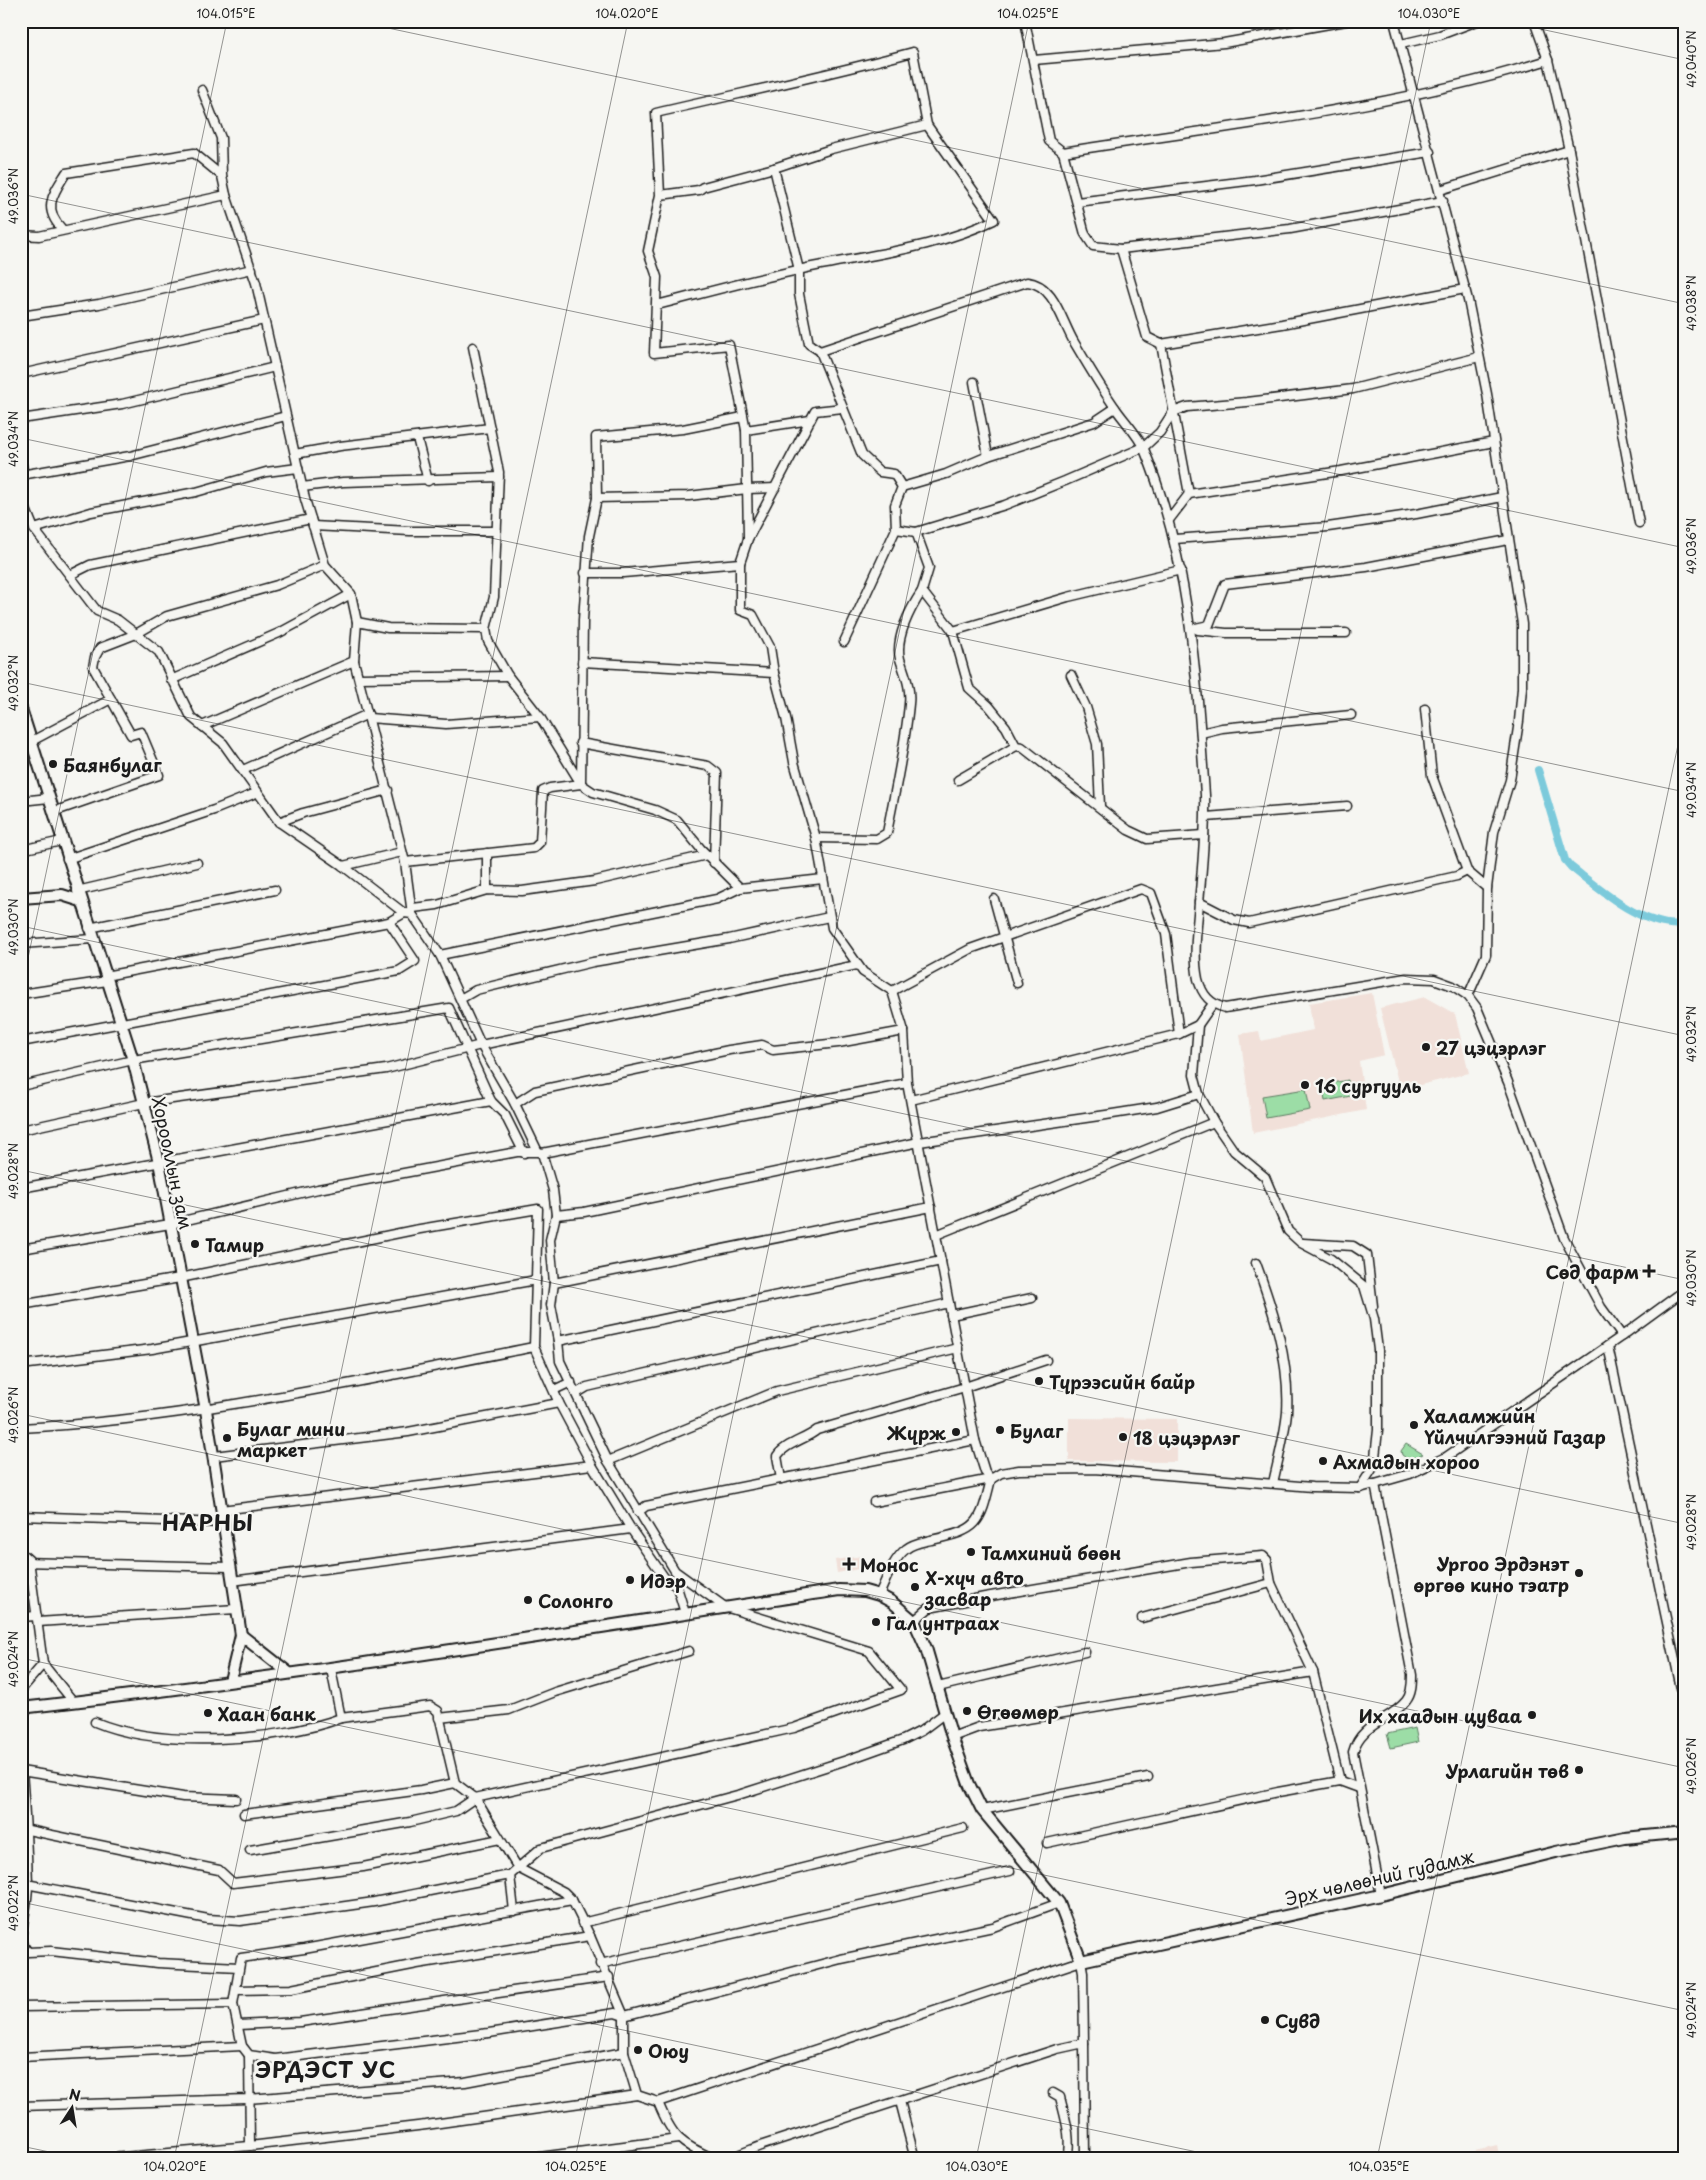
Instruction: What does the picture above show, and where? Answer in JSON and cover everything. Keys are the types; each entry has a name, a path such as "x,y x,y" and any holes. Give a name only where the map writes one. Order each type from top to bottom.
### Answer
{"main road":[{"name":"Хорооллын зам","path":"21,709 26,742 49,798 89,928 133,1060 159,1162 214,1456 241,1636 230,1682"},
{"path":"21,898 62,895 79,896"},
{"path":"21,1708 72,1700 331,1669 839,1590 865,1591 879,1595 892,1602 914,1621 938,1687 952,1737 969,1784 982,1810 1059,1903 1081,1961"},
{"path":"241,1636 289,1673"},
{"name":"Эрх чөлөөний гудамж","path":"1081,1961 1381,1895 1556,1852 1625,1838 1685,1832"}],"street":[{"path":"1025,21 1049,141 1064,152 1085,234 1093,246 1121,249 1290,229 1443,202"},
{"path":"1034,60 1224,43 1346,21"},
{"path":"1394,21 1415,94 1465,289 1488,394 1508,540 1522,624 1522,688 1510,780 1494,832 1487,888 1486,955 1468,996"},
{"path":"1401,44 1440,35 1477,21"},
{"path":"1534,21 1548,60 1569,150 1639,522"},
{"path":"657,305 798,270 875,256 941,240 975,229 994,220 927,125 913,52 836,73 656,113 660,195 648,251 657,276 654,353 729,344 746,430 748,539"},
{"path":"1064,152 1311,115 1489,79 1548,60"},
{"path":"202,90 221,138 222,176 226,195 252,269 312,523 325,565 351,594 357,622 354,661 405,862 409,912"},
{"path":"660,195 699,190 703,187 774,168 830,149 927,125"},
{"path":"1440,190 1569,150"},
{"path":"1077,202 1255,180 1430,152"},
{"path":"62,229 53,219 51,197 66,173 194,153 222,176"},
{"path":"774,168 798,270 799,294 808,344 820,351 862,455 880,472 894,474 902,487"},
{"path":"21,235 39,236 62,229 226,195"},
{"path":"1121,249 1147,337 1161,344 1282,324 1465,289"},
{"path":"21,316 99,304 252,269"},
{"path":"820,351 1027,282 1036,283 1045,289 1072,340 1115,408 1144,447 1175,539 1191,629 1201,733 1206,817 1196,926 1198,979 1203,993 1212,1005 1225,1008 1406,978 1434,979 1453,986 1468,996 1484,1023 1508,1082 1564,1238 1601,1307 1622,1336"},
{"path":"21,374 264,320"},
{"path":"1161,344 1189,494"},
{"path":"473,347 498,477 494,597 486,629 488,641 508,676 540,717 581,784 593,792 656,810 677,820 714,863 740,888"},
{"path":"896,529 916,532 1005,505 1144,447 1160,432 1173,412 1187,407 1353,389 1479,357"},
{"path":"21,419 122,404 275,367"},
{"path":"974,382 988,456"},
{"path":"843,408 815,411 748,539 740,563 740,610 753,615 770,647 794,762 816,838 832,928 857,965 892,991 904,1031 908,1083 975,1440 985,1472 991,1479"},
{"path":"902,487 946,474 988,456 1094,422 1115,408"},
{"path":"21,460 22,477 130,456 286,416"},
{"path":"581,784 582,662 589,536 596,498 596,436 683,428 743,416"},
{"path":"746,430 810,420"},
{"path":"295,454 340,446 490,428"},
{"path":"417,438 428,481"},
{"path":"1169,520 1189,494 1341,471 1494,442"},
{"path":"34,529 91,512 196,492 266,472 298,468"},
{"path":"302,487 343,482 428,481 498,477"},
{"path":"844,642 896,529 895,505 902,487"},
{"path":"596,498 689,496 747,489 775,488"},
{"path":"21,497 34,529 97,611 118,620 158,652 191,717 223,742 243,770 256,793 279,822 409,912 440,955 462,998 481,1045 540,1152 553,1190 556,1214 550,1240 554,1283 550,1305 558,1341 560,1361 608,1461 675,1571 725,1607 869,1651 901,1690 794,1728 475,1798 456,1810 410,1822 250,1850"},
{"path":"1175,539 1328,527 1416,514 1502,498"},
{"path":"70,575 90,565 312,523 410,531 496,531"},
{"path":"816,838 877,839 887,833 909,702 908,679 900,658 899,642 914,604 922,591 929,568 916,532"},
{"path":"1191,629 1209,625 1225,584 1366,566 1508,540"},
{"path":"586,573 624,573 740,563"},
{"path":"53,812 159,775 141,732 131,735 93,667 95,657 100,648 136,634 166,616 277,585 325,565"},
{"path":"953,631 1068,597 1181,570"},
{"path":"922,591 953,631 969,688 1000,720 1016,746"},
{"path":"171,680 279,633 351,594"},
{"path":"357,622 388,628 486,629"},
{"path":"1191,629 1226,633 1346,633"},
{"path":"202,726 354,661"},
{"path":"582,662 774,673"},
{"path":"1071,675 1086,707 1097,744 1100,806"},
{"path":"359,678 508,676"},
{"path":"26,742 111,699"},
{"path":"1425,709 1432,776 1467,871 1487,888"},
{"path":"1201,733 1222,728 1351,715"},
{"path":"243,770 368,716 446,724 540,717"},
{"path":"580,743 708,766 717,773 714,863"},
{"path":"958,780 1016,746 1022,747 1100,806 1128,830 1147,839 1204,835"},
{"path":"405,862 534,848 540,842 543,791 550,788 581,784"},
{"path":"279,822 304,813 388,790"},
{"path":"67,859 214,810 256,793"},
{"path":"21,801 49,798"},
{"path":"1206,817 1347,806"},
{"path":"21,850 62,841"},
{"path":"343,866 402,852"},
{"path":"487,853 487,890"},
{"path":"21,994 106,979 389,922 409,912 487,890 522,891 595,881 707,855"},
{"path":"79,896 197,863"},
{"path":"1199,902 1234,920 1249,923 1456,876 1467,871"},
{"path":"440,955 717,899 740,888 823,879"},
{"path":"892,991 950,959 1005,936 1141,889 1147,889 1151,893 1166,934 1179,1034"},
{"path":"89,928 274,890"},
{"path":"994,899 1017,983"},
{"path":"462,998 476,990 594,962 729,939 829,917"},
{"path":"21,1042 120,1022 399,972 414,962 389,922"},
{"path":"21,944 93,939"},
{"path":"21,1130 144,1103 386,1068 481,1045 857,965"},
{"path":"911,1100 1179,1034 1198,1024 1212,1005"},
{"path":"21,1086 65,1078 133,1060 448,1008 491,1101 505,1115 524,1153"},
{"path":"1198,1024 1194,1075 1199,1094 1214,1122 1234,1151 1265,1177 1288,1231 1301,1243 1331,1259 1364,1286 1374,1318"},
{"path":"515,1104 535,1090 729,1050 762,1045 773,1050 838,1043 904,1031"},
{"path":"21,1249 170,1224 318,1189 524,1153 540,1152 908,1083"},
{"path":"556,1214 584,1212 919,1142 1106,1116 1157,1106 1199,1094"},
{"path":"21,1188 491,1101"},
{"path":"936,1235 1214,1122"},
{"path":"554,1283 931,1207"},
{"path":"21,1305 180,1278 414,1230 538,1209 534,1347 559,1403 592,1465 631,1529 664,1577 678,1587 685,1613"},
{"path":"1301,1243 1353,1246 1367,1255 1378,1350 1378,1430 1374,1466 1360,1488"},
{"path":"558,1341 941,1261"},
{"path":"1256,1263 1274,1313 1287,1392 1287,1414 1273,1483"},
{"path":"21,1365 192,1342 536,1280"},
{"path":"874,1502 991,1479 1001,1473 1019,1470 1094,1469 1312,1487 1360,1488 1376,1484 1410,1474 1446,1457 1608,1346 1685,1290"},
{"path":"951,1316 1032,1298"},
{"path":"576,1393 587,1386 949,1303"},
{"path":"1608,1346 1685,1707"},
{"path":"21,1428 77,1425 206,1410 534,1347"},
{"path":"608,1461 777,1391 958,1348"},
{"path":"781,1479 777,1456 782,1449 807,1438 817,1430 965,1387 1046,1360"},
{"path":"554,1390 571,1382"},
{"path":"214,1456 408,1432 559,1403"},
{"path":"638,1512 646,1506 975,1440"},
{"path":"221,1510 592,1465"},
{"path":"879,1595 895,1563 907,1547 958,1535 968,1530 978,1521 984,1510 991,1479"},
{"path":"1376,1484 1409,1656 1412,1687 1406,1701 1356,1741 1354,1761 1381,1895"},
{"path":"21,1516 223,1523"},
{"path":"232,1582 631,1529"},
{"path":"21,1553 25,1561 38,1619 43,1664 72,1700"},
{"path":"914,1621 929,1608 985,1597 1191,1562 1263,1556 1268,1560 1271,1584 1313,1672 1340,1781"},
{"path":"25,1561 230,1566"},
{"path":"1142,1618 1271,1584"},
{"path":"21,1617 38,1619 236,1608"},
{"path":"439,1718 508,1710 554,1692 689,1651"},
{"path":"938,1687 1085,1652"},
{"path":"21,1690 43,1664"},
{"path":"331,1669 341,1718"},
{"path":"952,1737 979,1727 1313,1672"},
{"path":"95,1722 112,1730 127,1732 204,1740 234,1739 319,1726 341,1718 430,1706 438,1712 455,1783 475,1798 518,1868 564,1892 572,1900 590,1936 600,1964 609,1976 624,2016 624,2052 636,2095"},
{"path":"25,1883 208,1919 240,1921 374,1902 510,1875 541,1848 741,1794 847,1760 903,1740 921,1731 945,1713"},
{"path":"21,1938 28,1830 22,1771 183,1797 236,1799"},
{"path":"982,1810 1148,1777"},
{"path":"1047,1843 1278,1792 1340,1781 1359,1788"},
{"path":"244,1814 421,1790 455,1783"},
{"path":"582,1923 963,1828"},
{"path":"28,1830 219,1870 233,1883 363,1867 500,1839"},
{"path":"600,1964 1010,1871"},
{"path":"510,1875 514,1910"},
{"path":"250,2146 249,2055 242,2046 234,2004 241,1958 304,1949 572,1900"},
{"path":"249,2055 275,2059 489,2033 615,2012 624,2016 841,1959 993,1927 1059,1903"},
{"path":"236,1990 291,1989 416,1964 590,1936"},
{"path":"21,1942 28,1952 51,1951 158,1963 239,1967"},
{"path":"100,2159 250,2146 445,2122 636,2095 658,2102 1081,1961 1084,2043 1084,2159"},
{"path":"239,2025 300,2022 609,1976"},
{"path":"21,2006 234,2004"},
{"path":"736,2159 740,2154 763,2145 1057,2050 1084,2043"},
{"path":"21,2057 242,2046"},
{"path":"21,2106 248,2099 465,2082 624,2052"},
{"path":"1053,2093 1060,2098 1068,2131 1070,2142 1067,2159"},
{"path":"900,2101 915,2159"},
{"path":"658,2102 669,2128 678,2139 714,2159"},
{"path":"524,2159 678,2139"}],"shaded area":[{"name":"16 сургууль","path":"1372,993 1384,1055 1359,1061 1366,1110 1253,1133 1240,1034 1259,1031 1261,1041 1313,1030 1309,1003"},
{"name":"27 цэцэрлэг","path":"1425,997 1455,1014 1469,1073 1400,1090 1380,1008"},
{"name":"18 цэцэрлэг","path":"1069,1418 1177,1419 1177,1462 1069,1461"},
{"name":"Монос","path":"862,1556 864,1568 837,1573 835,1560"},
{"path":"1497,2145 1500,2159 1435,2159"}],"green space":[{"path":"1348,1080 1351,1096 1325,1101 1322,1085"},
{"path":"1306,1089 1310,1110 1266,1118 1262,1096"},
{"path":"1406,1444 1423,1454 1409,1460 1402,1455 1401,1451"},
{"path":"1415,1728 1418,1742 1391,1748 1387,1734"}],"waterway":[{"path":"1538,770 1565,860 1571,867 1610,897 1639,915 1670,924 1685,924"}],"place":[{"name":"Баянбулаг","path":"53,764"},
{"name":"27 цэцэрлэг","path":"1426,1047"},
{"name":"16 сургууль","path":"1305,1085"},
{"name":"Тамир","path":"195,1244"},
{"name":"Сөд фарм","path":"1649,1271"},
{"name":"Түрээсийн байр","path":"1039,1381"},
{"name":"Халамжийн Үйлчилгээний Газар","path":"1414,1425"},
{"name":"Булаг","path":"1000,1430"},
{"name":"Жүрж","path":"956,1432"},
{"name":"18 цэцэрлэг","path":"1123,1437"},
{"name":"Булаг мини маркет","path":"227,1438"},
{"name":"Ахмадын хороо","path":"1323,1461"},
{"name":"Тамхиний бөөн","path":"971,1552"},
{"name":"Монос","path":"849,1564"},
{"name":"Ургоо Эрдэнэт өргөө кино тэатр","path":"1579,1573"},
{"name":"Идэр","path":"630,1580"},
{"name":"Х-хүч авто засвар","path":"915,1587"},
{"name":"Солонго","path":"528,1600"},
{"name":"Гал унтраах","path":"876,1622"},
{"name":"Өгөөмөр","path":"967,1711"},
{"name":"Хаан банк","path":"208,1713"},
{"name":"Их хаадын цуваа","path":"1532,1715"},
{"name":"Урлагийн төв","path":"1579,1770"},
{"name":"Сувд","path":"1265,2020"},
{"name":"Оюу","path":"638,2050"}],"district":[{"name":"НАРНЫ","path":"208,1521"},
{"name":"ЭРДЭСТ УС","path":"326,2068"}]}
